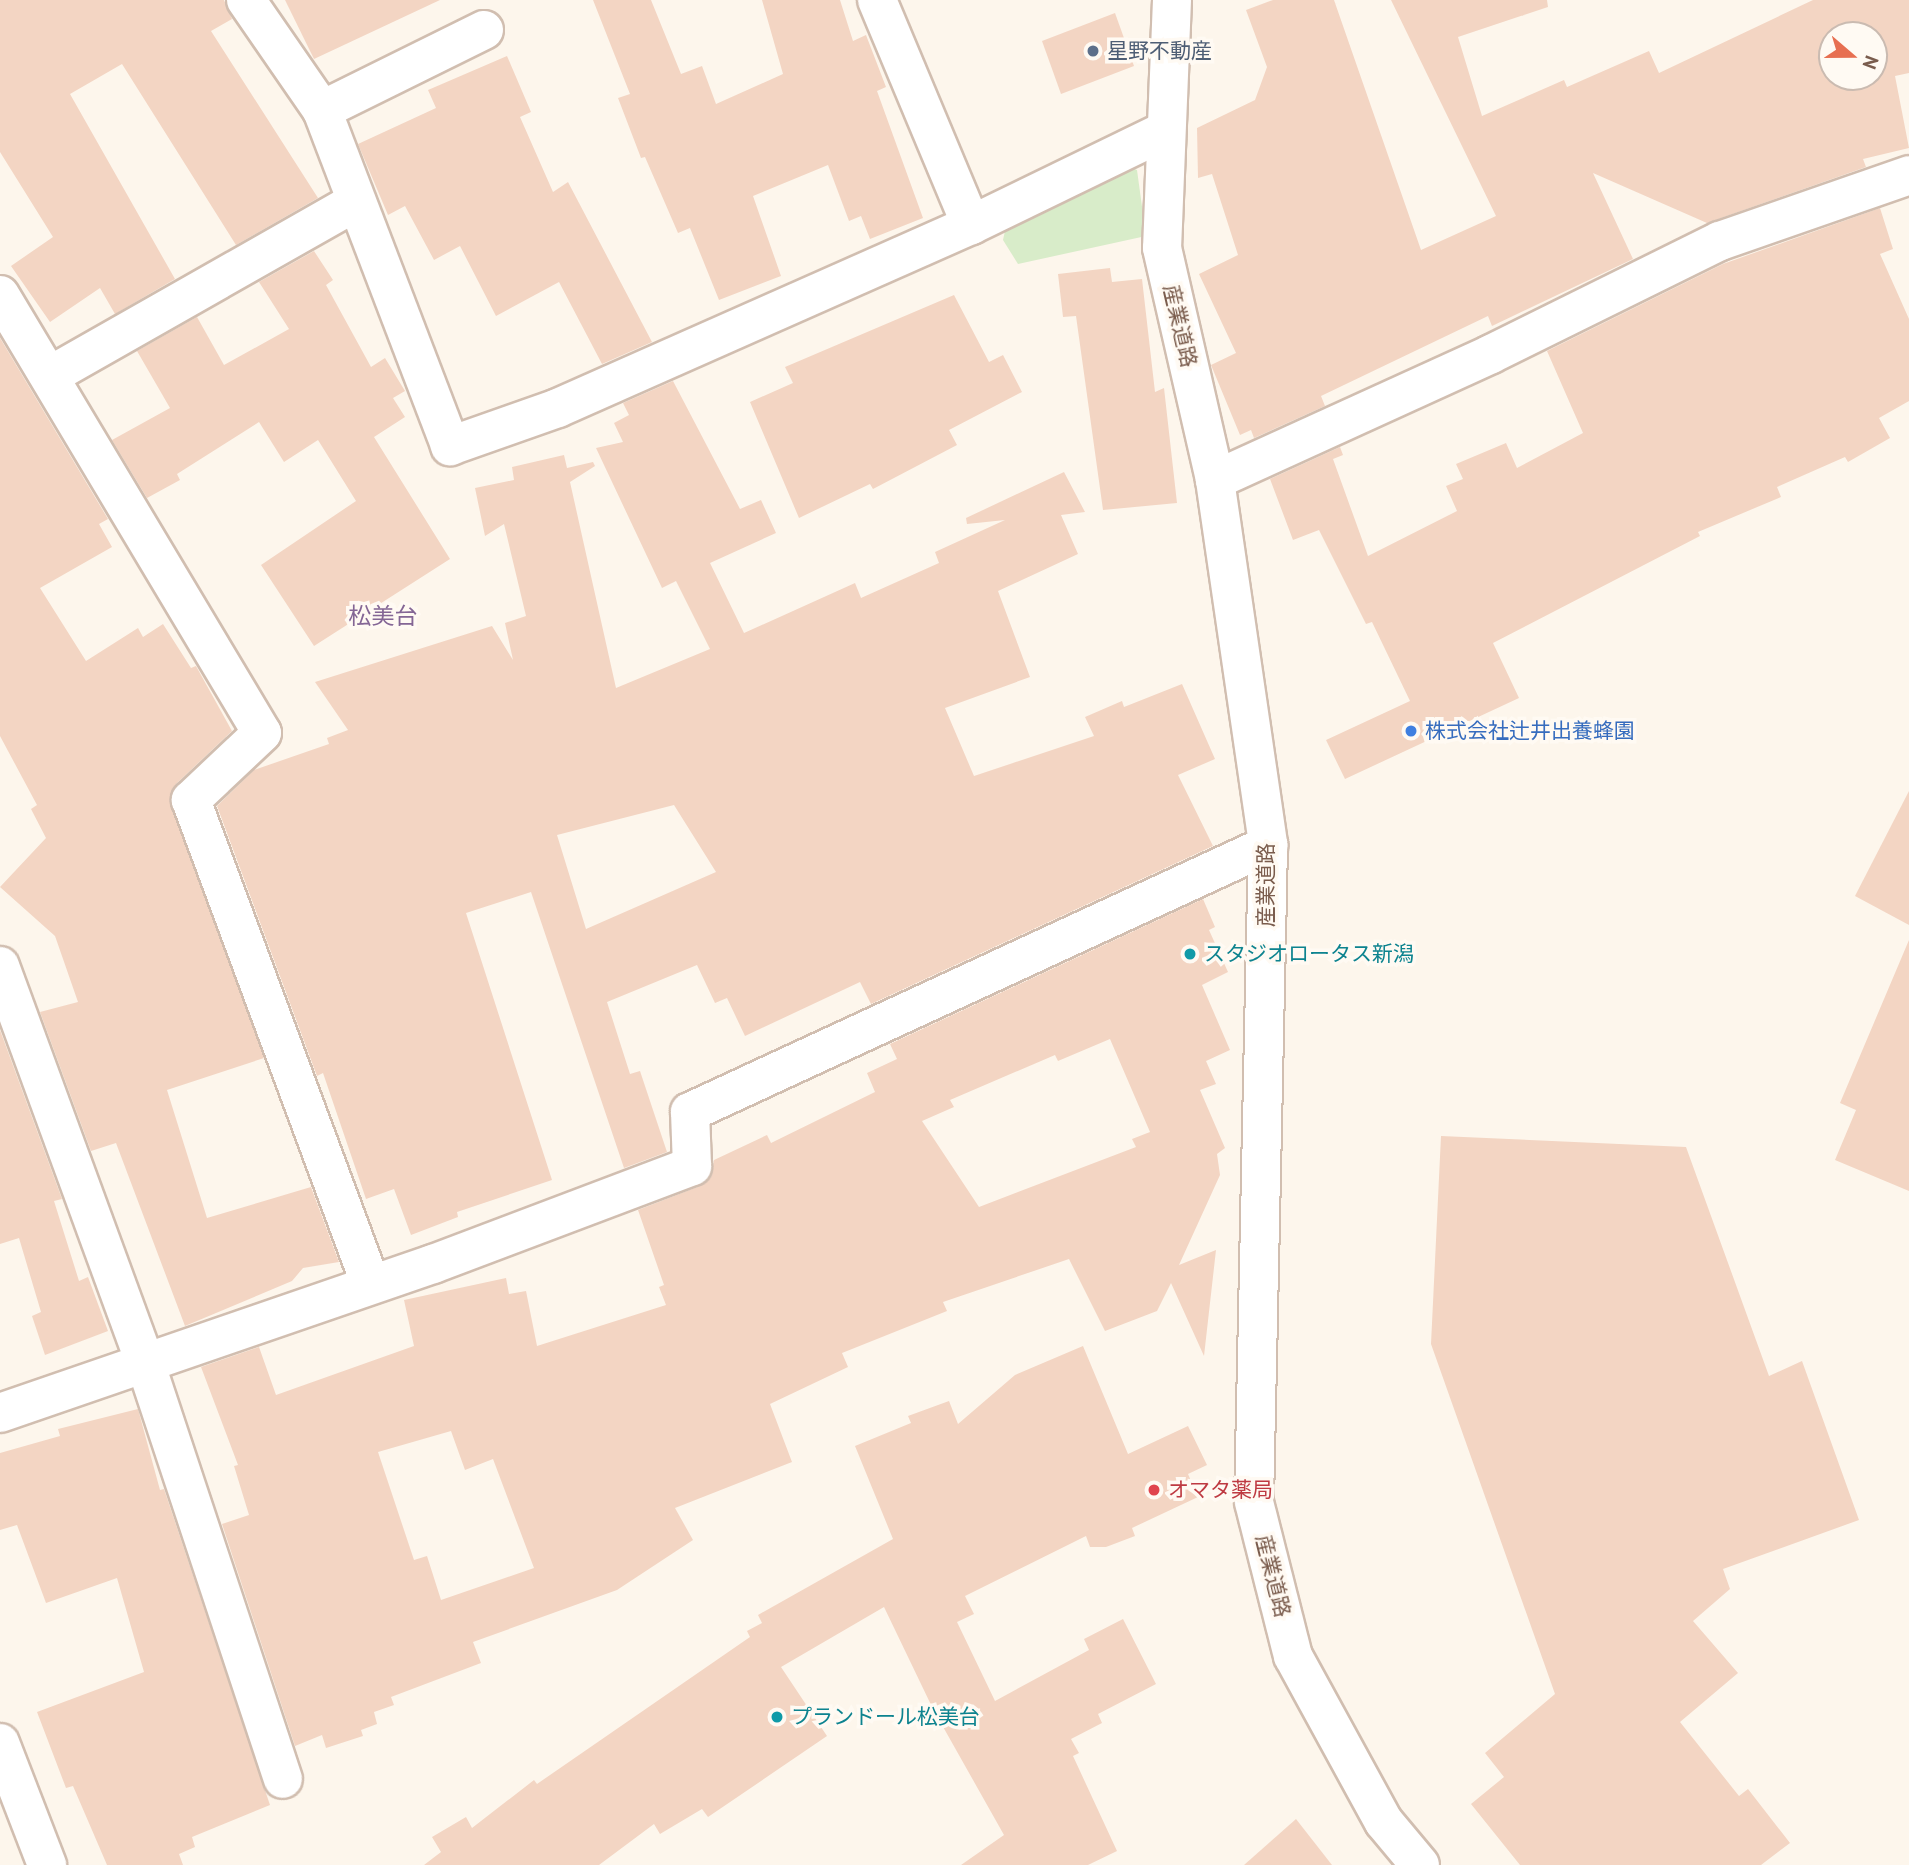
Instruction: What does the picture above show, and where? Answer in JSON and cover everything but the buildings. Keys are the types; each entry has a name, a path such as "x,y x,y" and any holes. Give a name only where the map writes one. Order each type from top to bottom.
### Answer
{"street":[{"path":"246,0 322,110 450,446 558,408 971,225 1165,131"},
{"path":"877,0 971,225"},
{"name":"産業道路","path":"1172,0 1162,248 1215,480 1268,845 1254,1502 1293,1656 1384,1822 1420,1865"},
{"path":"322,110 484,30"},
{"path":"1215,480 1491,354 1720,241 1909,176"},
{"path":"51,375 356,202"},
{"path":"3,306 51,375 262,733 191,800 371,1285"},
{"path":"0,1413 371,1285 692,1167 690,1112 1268,845"},
{"path":"0,966 145,1362 283,1779"},
{"path":"0,1743 47,1865"}],"green space":[{"path":"1121,164 1137,170 1146,236 1018,264 1003,240 1008,217"}],"place":[{"name":"星野不動産","path":"1093,51"},
{"name":"株式会社辻井出養蜂園","path":"1411,731"},
{"name":"スタジオロータス新潟","path":"1190,954"},
{"name":"オマタ薬局","path":"1154,1490"},
{"name":"プランドール松美台","path":"777,1717"}],"district":[{"name":"松美台","path":"383,616"}]}
